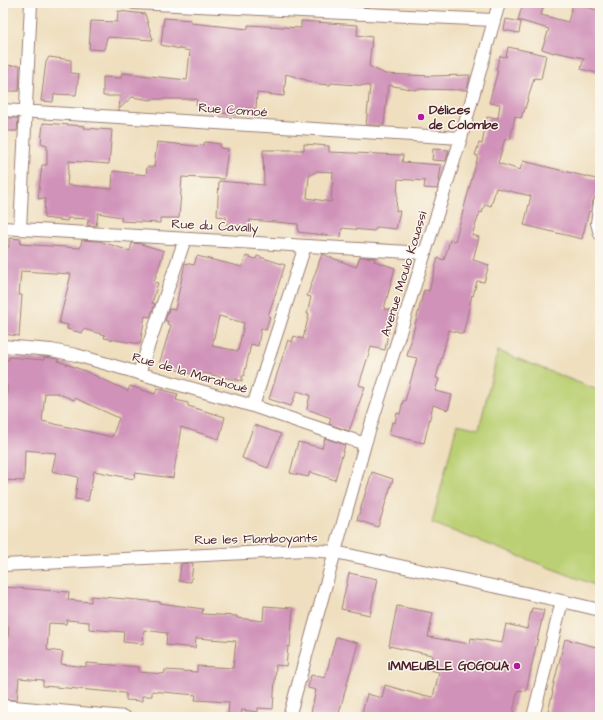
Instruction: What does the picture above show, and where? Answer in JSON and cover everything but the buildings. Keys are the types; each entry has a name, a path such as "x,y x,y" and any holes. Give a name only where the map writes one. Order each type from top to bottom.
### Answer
{"street":[{"path":"20,229 31,3"},
{"path":"134,3 493,20"},
{"name":"Avenue Moulo Kouassi","path":"289,717 365,444 461,138 499,3"},
{"name":"Rue Comoé","path":"3,110 461,138"},
{"path":"600,202 596,223 600,234"},
{"name":"Rue du Cavally","path":"3,228 425,253"},
{"path":"139,373 185,238"},
{"path":"253,406 304,246"},
{"name":"Rue de la Marahoué","path":"3,346 51,350 76,355 253,406 365,444"},
{"name":"Rue les Flamboyants","path":"3,565 272,551 306,550 335,552 600,610"},
{"path":"533,717 562,601"},
{"path":"3,706 125,717"}],"green space":[{"path":"498,351 600,391 600,587 432,523 457,424 479,429"}],"place":[{"name":"Délices de Colombe","path":"421,117"},
{"name":"IMMEUBLE GOGOUA","path":"517,666"}]}
